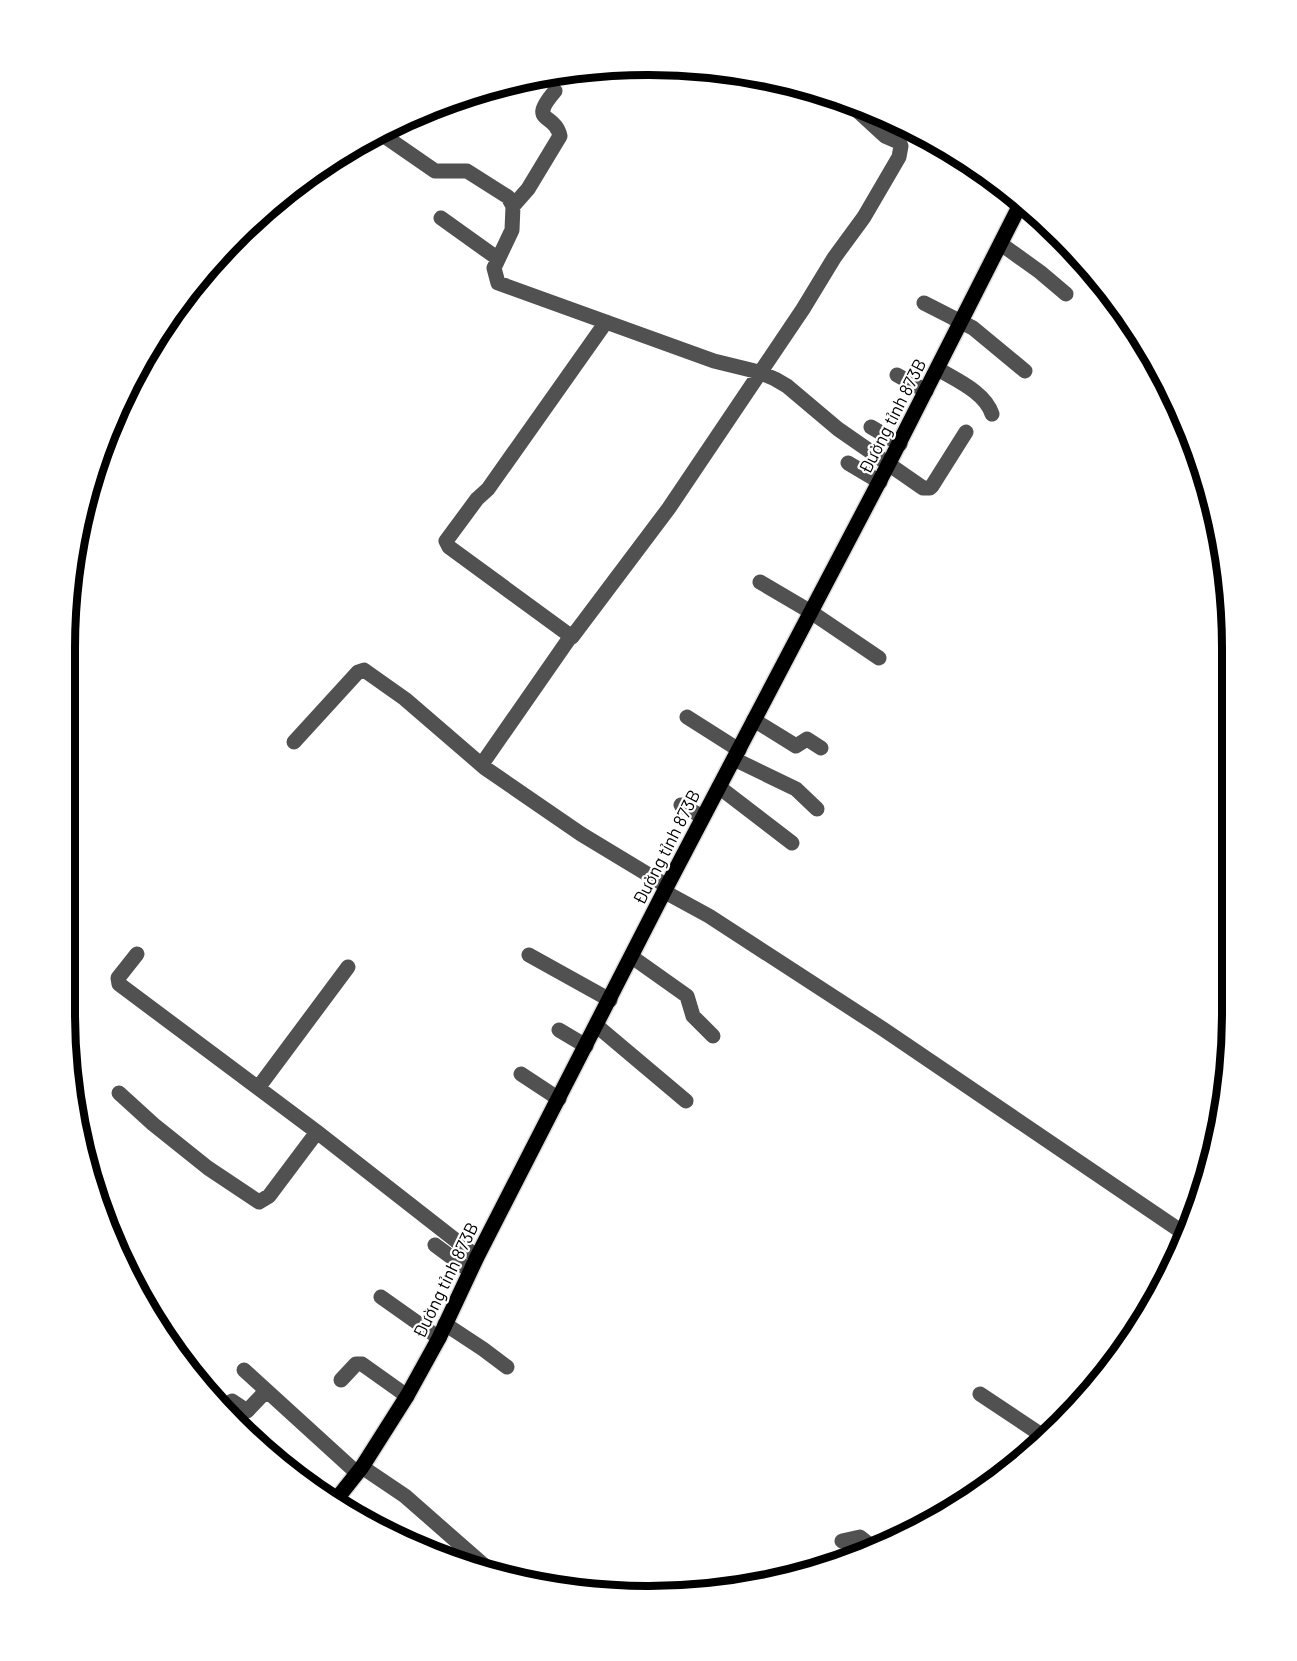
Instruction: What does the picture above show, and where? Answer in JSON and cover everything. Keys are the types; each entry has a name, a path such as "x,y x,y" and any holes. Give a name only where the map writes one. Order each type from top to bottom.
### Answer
{"main road":[{"name":"Đường tỉnh 873B","path":"339,1495 360,1470 407,1396 442,1331 666,889 900,444 1018,210"}],"street":[{"path":"513,206 528,189 560,135 559,130 543,115 542,110 555,91"},
{"path":"482,764 571,636 575,634 669,508 840,249 864,217 899,157 899,142 885,135 866,118"},
{"path":"387,138 435,171 467,171 508,197 513,206 512,230 494,268 498,283 714,362 759,372 788,386 838,429 923,488 930,488 935,482 966,432"},
{"path":"441,218 497,258"},
{"path":"1000,244 1040,272 1066,294"},
{"path":"924,303 962,321 1025,371"},
{"path":"571,636 449,548 446,542 477,499 488,489 606,322"},
{"path":"938,369 977,394 988,405 992,414"},
{"path":"897,375 926,391"},
{"path":"871,427 900,444"},
{"path":"848,463 880,482"},
{"path":"760,582 811,612 879,658"},
{"path":"294,742 358,672 364,670 405,699 482,764 581,834 884,1029 1179,1230"},
{"path":"687,717 736,754 796,789 817,809"},
{"path":"754,720 796,746 807,738 821,748"},
{"path":"719,787 792,843"},
{"path":"681,805 704,817"},
{"path":"137,954 118,978 119,984 317,1132 474,1264"},
{"path":"529,955 610,1000"},
{"path":"632,957 687,996 693,1017 713,1036"},
{"path":"258,1088 348,967"},
{"path":"597,1026 686,1101"},
{"path":"559,1030 586,1046"},
{"path":"521,1074 559,1099"},
{"path":"119,1093 208,1168 260,1202 269,1196 317,1132"},
{"path":"435,1245 474,1264"},
{"path":"381,1297 442,1331 483,1349 507,1367"},
{"path":"341,1380 356,1364 362,1364 407,1396"},
{"path":"244,1370 360,1470 381,1479 405,1496 475,1559"},
{"path":"232,1401 247,1411 266,1391"},
{"path":"981,1394 1039,1433"},
{"path":"842,1541 860,1538 867,1543"}]}
